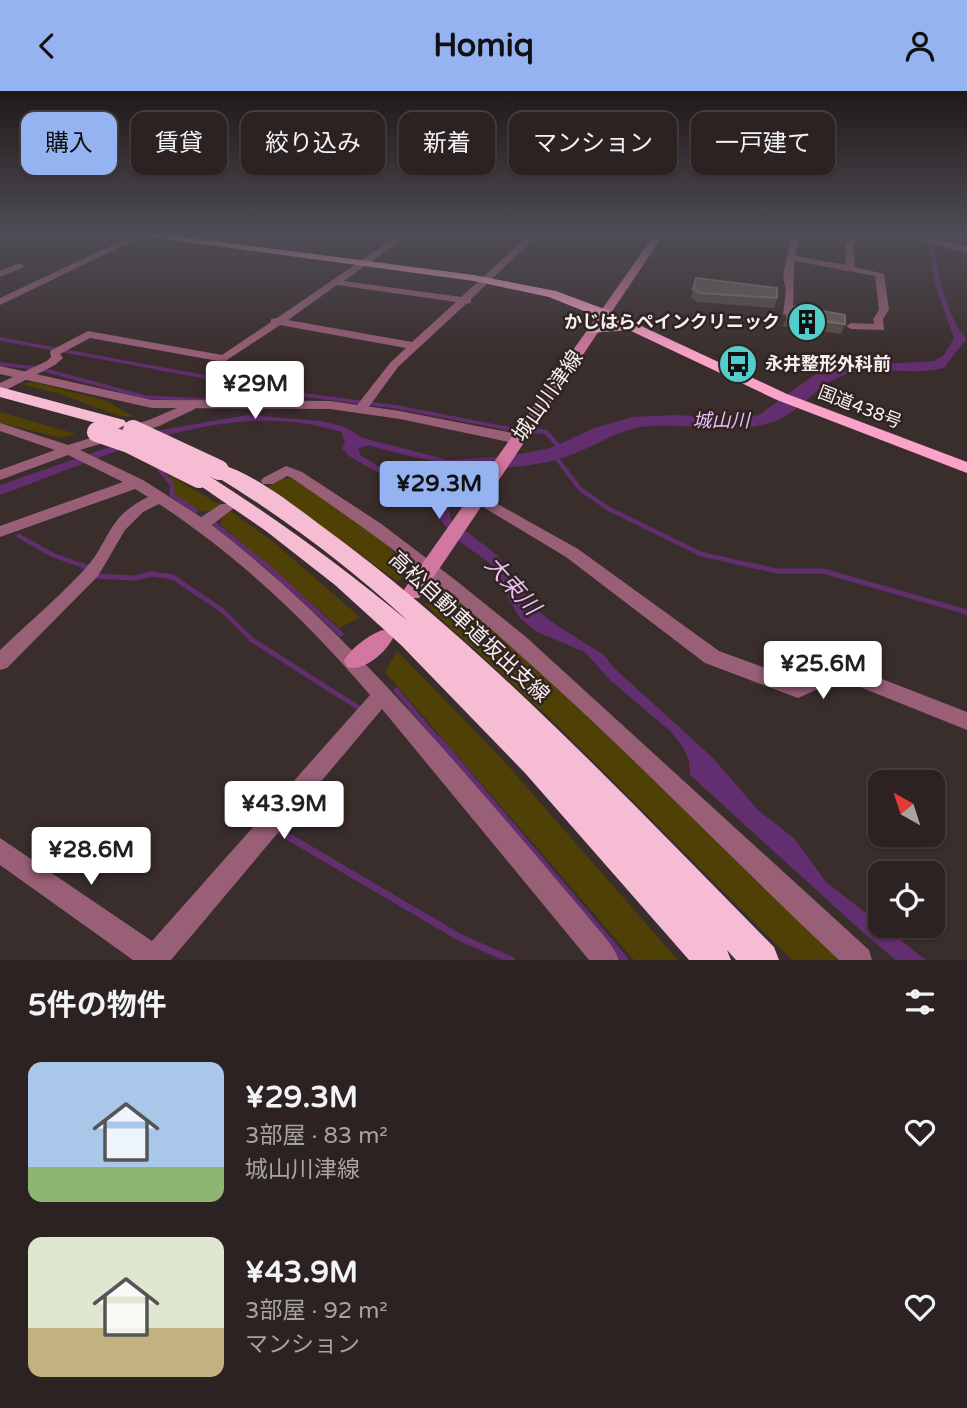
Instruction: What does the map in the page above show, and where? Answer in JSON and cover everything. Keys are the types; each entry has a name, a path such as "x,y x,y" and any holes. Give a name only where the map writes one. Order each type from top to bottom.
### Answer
{"highway":[{"name":"国道438号","path":"470,275 490,277 605,310 785,395"},
{"name":"国道438号","path":"605,310 635,328 785,395 967,468"},
{"path":"594,330 614,326 635,328"},
{"name":"高松自動車道坂出支線","path":"1,394 118,424 327,540 440,635 601,794 761,960"},
{"name":"高松自動車道坂出支線","path":"1,394 209,474 256,513 313,554 413,642 472,700 713,960"},
{"name":"国道438号","path":"808,404 967,458"}],"main road":[{"name":"城山川津線","path":"412,593 631,275"},
{"path":"355,661 383,639"}],"street":[{"path":"0,302 58,275"},
{"path":"1,394 56,360 58,351 88,334 224,359 275,321 346,275"},
{"path":"363,404 414,346 467,301 493,275"},
{"path":"787,313 791,290 788,275"},
{"path":"851,326 880,328 878,319 884,310 879,275"},
{"path":"333,282 467,301"},
{"path":"275,321 414,346"},
{"path":"0,370 125,399 191,406 363,404 514,445"},
{"path":"0,475 154,423 191,406"},
{"path":"0,427 74,450 134,483 201,525 280,589 355,661 606,960"},
{"path":"268,481 286,470 297,475 434,564 859,960"},
{"path":"0,532 134,483"},
{"path":"0,662 92,572 119,526 138,508 159,498"},
{"path":"476,500 572,552 712,657 798,689 806,688 828,672 841,671 967,721"},
{"path":"201,525 226,508"},
{"path":"0,850 154,960 383,694"}],"shaded area":[{"path":"33,382 107,401 134,417 120,416 57,393 20,384"},
{"path":"0,412 76,434 62,438 0,423"},
{"path":"169,475 222,506 206,512 197,510 175,495"},
{"path":"292,478 357,521 391,549 405,573 398,582 268,487 281,479"},
{"path":"230,511 272,541 360,617 340,628 221,525 221,519"},
{"path":"441,596 454,597 487,621 842,960 792,960 551,719 425,604"},
{"path":"397,651 503,760 678,960 634,960 385,672"}],"water":[{"path":"933,275 940,275 955,323 967,338 944,368 869,371 844,375 834,379 792,412 773,422 741,428 641,427 572,455 513,467 464,466 368,445 358,449 361,456 448,506 451,520 497,555 534,607 549,620 605,656 613,667 712,757 758,810 795,839 826,882 868,915 868,937 690,775 689,761 683,747 670,731 609,679 585,652 537,632 520,618 508,598 498,569 459,541 441,521 431,503 349,456 342,448 345,442 341,432 298,423 255,421 211,426 168,435 124,449 0,495 0,485 156,431 247,415 321,421 345,427 363,438 448,460 509,456 551,448 594,428 633,417 677,415 731,419 759,415 813,376 831,367 934,361 944,355 954,338"},
{"path":"870,938 898,938 926,960 896,960"}],"building":[{"path":"696,278 777,288 777,298 700,293 693,289"},
{"path":"791,307 845,315 845,324 787,316"}],"waterway":[{"path":"0,339 303,395"},
{"path":"0,364 36,368"},
{"path":"41,369 145,397 200,400 304,395 397,407 510,429 504,428"},
{"path":"535,431 546,432 562,450"},
{"path":"555,456 580,489 609,509 701,554 758,567"},
{"path":"158,467 172,485 172,495 196,511"},
{"path":"216,525 268,567"},
{"path":"19,536 53,555 86,567"},
{"path":"81,565 89,568"},
{"path":"266,565 341,634"},
{"path":"751,565 777,571 823,571 967,612"},
{"path":"95,576 134,578 152,574 173,577 223,611 252,640 359,708"},
{"path":"396,690 439,741"},
{"path":"438,739 625,960"},
{"path":"277,830 459,937 511,960"}],"place":[{"name":"かじはらペインクリニック","path":"807,322"},
{"name":"永井整形外科前","path":"738,364"}],"water label":[{"name":"城山川","path":"721,421"},
{"name":"大束川","path":"512,586"}]}
